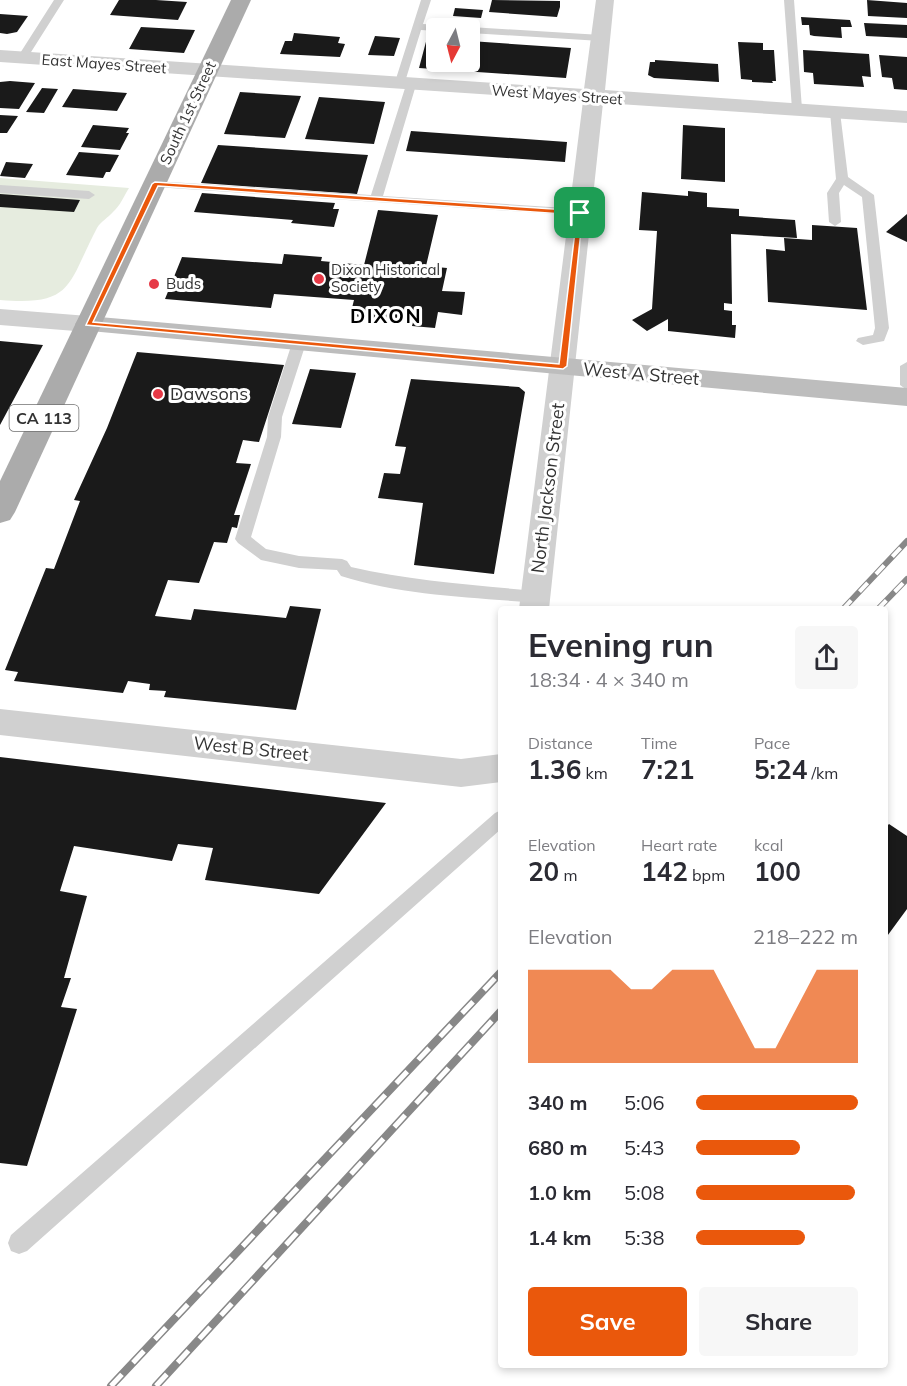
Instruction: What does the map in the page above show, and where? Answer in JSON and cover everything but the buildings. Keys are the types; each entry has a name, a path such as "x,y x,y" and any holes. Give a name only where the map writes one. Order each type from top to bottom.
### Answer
{"main road":[{"name":"South 1st Street","path":"88,324 240,0"},
{"name":"West A Street","path":"88,324 907,397"},
{"name":"CA 113","path":"0,512 88,324"}],"street":[{"name":"North Jackson Street","path":"535,603 605,0"},
{"name":"East Mayes Street","path":"0,56 207,71"},
{"name":"West Mayes Street","path":"207,71 907,117"},
{"path":"0,316 88,324"},
{"name":"West B Street","path":"0,722 461,773 498,768"}],"lane":[{"path":"22,58 59,0"},
{"path":"376,198 405,85 417,27 426,0"},
{"path":"789,0 797,110"},
{"path":"417,27 426,27"},
{"path":"480,31 601,38"},
{"path":"835,112 842,179 833,193 835,222"},
{"path":"842,179 868,195 882,328 879,338 863,340"},
{"path":"155,184 580,213"},
{"path":"0,189 90,195"},
{"path":"298,343 275,417 274,437 243,539 261,554 299,562 342,566 346,572 366,577 535,603"},
{"path":"907,366 907,386"},
{"path":"20,1243 498,821"}],"shaded area":[{"path":"0,178 129,188 118,207 100,223 73,277 65,288 55,295 42,299 0,300"}],"railway":[{"path":"846,606 907,541"},
{"path":"881,606 907,579"},
{"path":"111,1386 498,975"},
{"path":"156,1386 498,1014"}],"place":[{"name":"Dixon Historical Society","path":"319,279"},
{"name":"Buds","path":"154,284"},
{"name":"Dawsons","path":"158,394"}],"district":[{"name":"DIXON","path":"386,316"}],"route":[{"path":"155,184 580,213 563,366 88,324 155,184"}]}
